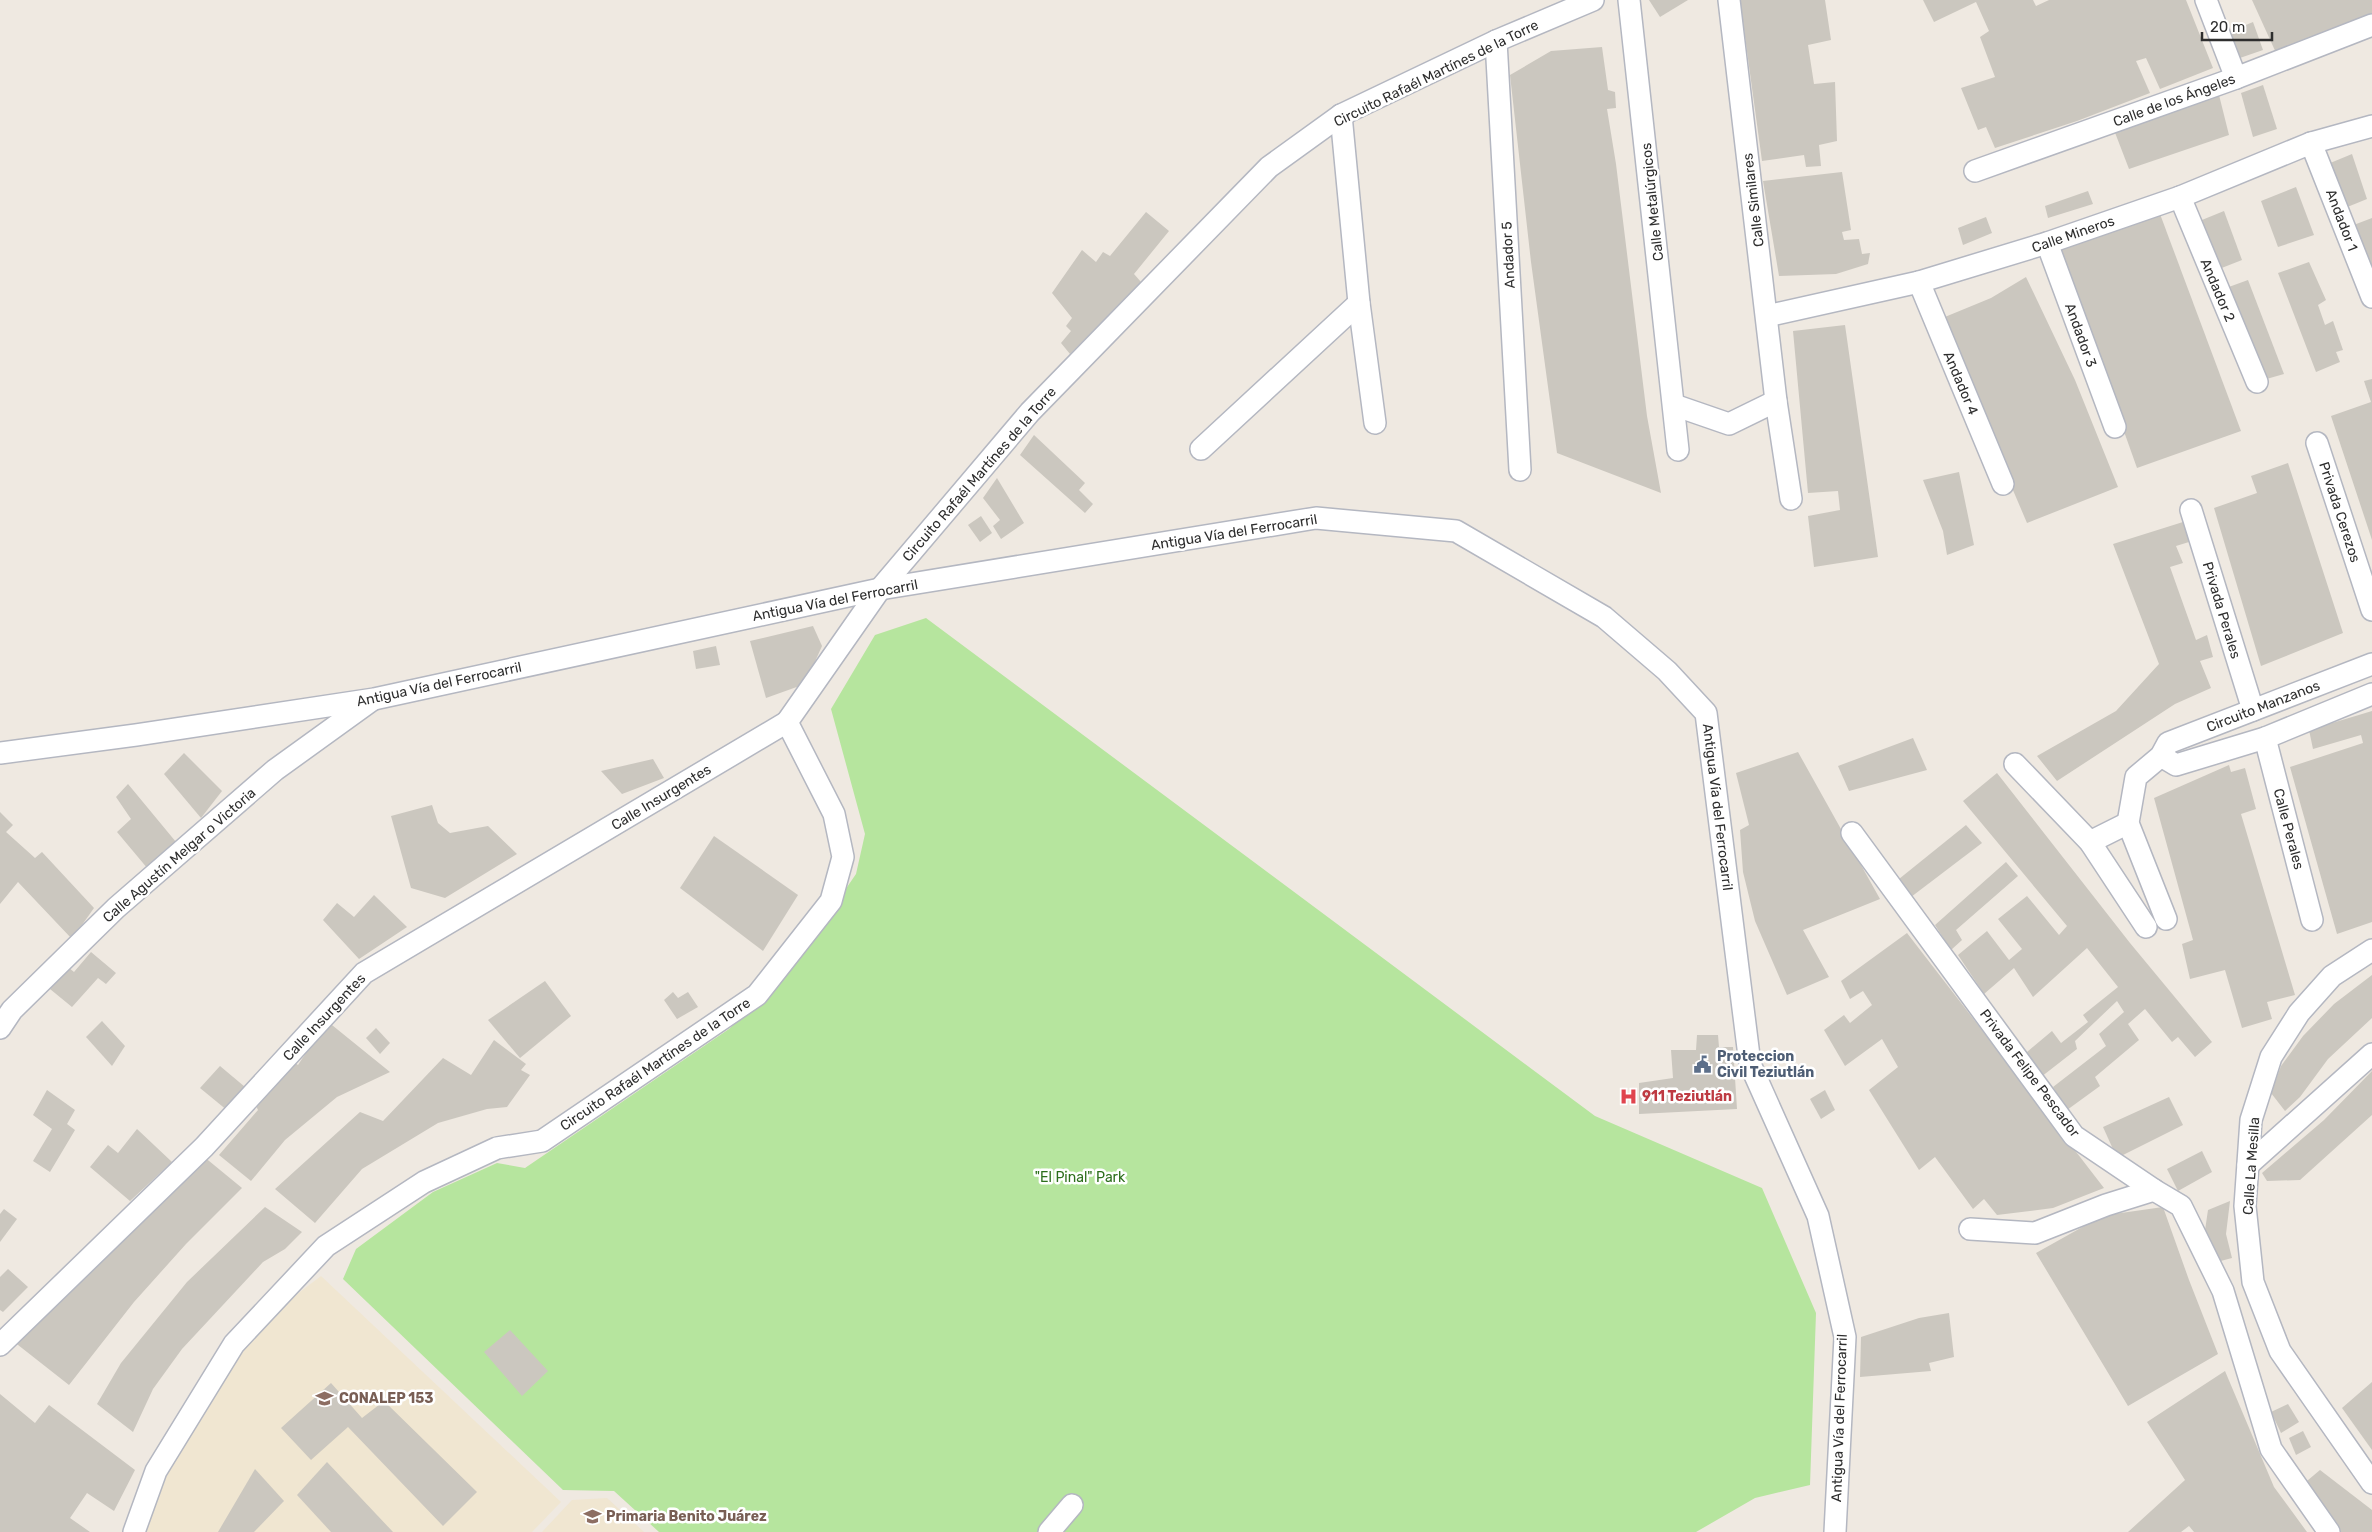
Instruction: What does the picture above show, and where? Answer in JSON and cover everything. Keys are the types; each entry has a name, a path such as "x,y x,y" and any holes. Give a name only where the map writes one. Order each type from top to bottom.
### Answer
{"street":[{"name":"Circuito Rafaél Martínes de la Torre","path":"134,1532 156,1470 234,1344 326,1246 424,1182 497,1148 542,1141 757,995 831,901 843,858 834,814 786,722 880,589 1030,412 1270,167 1342,115 1496,41 1593,0"},
{"name":"Calle Metalúrgicos","path":"1629,0 1678,450"},
{"name":"Calle Similares","path":"1729,0 1776,401 1791,499"},
{"path":"2206,0 2236,78"},
{"name":"Calle de los Ángeles","path":"1975,170 2236,78 2372,24"},
{"name":"Andador 5","path":"1496,41 1520,470"},
{"path":"1342,115 1359,303 1375,423"},
{"name":"Calle Mineros","path":"1767,316 1919,282 2047,243 2180,198 2311,143 2372,126"},
{"name":"Andador 1","path":"2311,143 2372,297"},
{"name":"Andador 2","path":"2180,198 2257,382"},
{"name":"Andador 3","path":"2047,243 2115,427"},
{"name":"Andador 4","path":"1919,282 2003,484"},
{"path":"1201,449 1359,303"},
{"path":"1674,405 1729,424 1776,401"},
{"name":"Privada Cerezos","path":"2318,442 2372,610"},
{"name":"Privada Perales","path":"2191,510 2253,710"},
{"name":"Antigua Vía del Ferrocarril","path":"0,752 136,735 374,699 880,589 1316,518 1456,531 1604,617 1667,671 1706,713 1750,1064 1818,1216 1845,1337 1835,1532"},
{"name":"Circuito Manzanos","path":"2128,823 2136,777 2160,756 2168,742 2372,664"},
{"name":"Circuito Manzanos","path":"2160,756 2176,765 2265,738 2372,694"},
{"name":"Calle Agustín Melgar o Victoria","path":"0,1028 12,1010 116,908 276,770 374,699"},
{"name":"Calle Insurgentes","path":"0,1345 204,1147 364,973 786,722"},
{"name":"Calle Perales","path":"2265,738 2312,920"},
{"path":"2015,764 2090,842 2146,926"},
{"path":"2090,842 2128,823 2166,919"},
{"name":"Privada Felipe Pescador","path":"1852,833 2074,1136 2181,1206 2223,1291 2271,1449 2329,1532"},
{"name":"Calle La Mesilla","path":"2372,950 2332,976 2299,1013 2270,1056 2251,1120 2245,1206 2253,1282 2280,1351 2372,1483"},
{"path":"2248,1165 2372,1054"},
{"path":"1970,1229 2035,1233 2106,1205 2154,1190"},
{"path":"2223,1291 2253,1282"},
{"path":"1049,1532 1072,1505"}],"shaded area":[{"name":"CONALEP 153","path":"321,1276 561,1502 532,1532 133,1532 235,1341"},
{"name":"Primaria Benito Juárez","path":"607,1498 644,1532 542,1532 572,1500"}],"green space":[{"name":"\"El Pinal\" Park","path":"926,618 1595,1116 1762,1188 1816,1313 1810,1485 1755,1498 1696,1532 659,1532 614,1491 563,1490 343,1279 356,1249 433,1192 497,1163 525,1168 729,1029 787,975 856,874 865,834 831,709 875,635"}],"building":[{"path":"1649,0 1688,0 1660,17"},
{"path":"1740,0 1825,0 1831,40 1808,45 1814,84 1835,82 1837,141 1819,145 1821,166 1806,167 1804,155 1762,161"},
{"path":"1923,0 2033,0 2036,6 2049,0 2186,0 2213,68 2160,89 2146,58 2136,61 2150,93 2077,121 1995,148 1986,127 1978,130 1961,88 1995,77 1980,37 1989,31 1976,2 1934,22"},
{"path":"2252,0 2372,0 2372,17 2277,55"},
{"path":"2253,22 2263,50 2237,59 2227,33"},
{"path":"1602,47 1608,90 1615,92 1616,108 1607,109 1616,164 1647,416 1661,493 1557,453 1531,262 1510,75 1551,51"},
{"path":"2263,85 2277,129 2253,137 2241,93"},
{"path":"2219,95 2229,135 2129,169 2114,130"},
{"path":"2352,154 2367,199 2340,210 2323,166"},
{"path":"1842,172 1851,230 1842,232 1844,240 1859,239 1862,254 1870,253 1868,264 1836,274 1779,276 1763,181"},
{"path":"2296,187 2314,235 2278,247 2261,201"},
{"path":"2088,191 2093,204 2048,218 2045,206"},
{"path":"2224,211 2242,260 2214,271 2197,222"},
{"path":"1146,212 1169,231 1134,274 1141,282 1070,354 1061,343 1071,331 1066,326 1072,318 1052,293 1082,250 1096,262 1103,252 1110,256"},
{"path":"2160,214 2241,431 2137,468 2059,249"},
{"path":"1986,217 1992,233 1963,245 1958,228"},
{"path":"2372,218 2372,278 2351,226"},
{"path":"2309,262 2326,300 2318,305 2325,325 2333,321 2343,350 2336,352 2340,362 2316,372 2278,273"},
{"path":"2026,277 2075,380 2118,487 2027,523 1940,319 1991,298"},
{"path":"2248,280 2284,374 2263,380 2226,288"},
{"path":"1845,325 1878,557 1814,567 1808,516 1840,510 1838,491 1808,493 1793,331"},
{"path":"2372,379 2372,540 2331,416 2371,402 2364,381"},
{"path":"1034,435 1085,483 1079,490 1093,504 1085,513 1020,455"},
{"path":"2288,463 2343,633 2261,666 2214,508 2257,493 2251,476"},
{"path":"1959,472 1974,545 1947,555 1943,531 1923,480"},
{"path":"997,478 1024,523 1001,539 993,526 1000,520 983,498"},
{"path":"981,516 992,533 980,542 968,525"},
{"path":"2183,522 2189,542 2176,546 2183,563 2170,567 2196,640 2207,635 2213,657 2200,661 2211,688 2175,704 2057,781 2037,756 2116,711 2159,664 2113,544"},
{"path":"813,626 822,646 805,684 766,698 750,641"},
{"path":"716,646 720,665 696,669 693,651"},
{"path":"2372,711 2372,922 2337,934 2290,767 2363,743 2361,735 2313,749 2309,730"},
{"path":"1913,738 1927,770 1849,791 1838,766"},
{"path":"1798,752 1880,899 1803,930 1829,977 1787,995 1755,921 1743,872 1740,830 1749,825 1736,773"},
{"path":"184,753 222,791 201,818 164,774"},
{"path":"653,759 664,778 622,794 601,771"},
{"path":"2229,765 2231,772 2245,768 2256,809 2241,814 2295,995 2267,1002 2272,1019 2242,1028 2225,970 2190,979 2182,944 2193,940 2154,798"},
{"path":"1997,773 2130,943 2212,1042 2195,1057 2178,1037 2172,1042 2145,1009 2128,1024 2139,1040 2095,1077 2100,1086 2067,1110 2053,1087 2106,1046 2099,1034 2124,1012 2117,1001 2075,1041 2077,1049 2041,1077 2027,1052 2052,1031 2061,1043 2088,1022 2083,1015 2118,987 2087,948 2033,997 2014,968 1984,994 1958,955 1987,931 2009,960 2022,949 1998,919 2027,896 2059,935 2067,926 1963,801"},
{"path":"128,784 176,842 148,869 117,832 131,819 116,797"},
{"path":"432,805 438,823 450,833 488,826 517,854 445,898 411,888 391,816"},
{"path":"0,812 13,825 6,832 35,858 42,852 94,908 72,939 18,882 0,904"},
{"path":"1966,825 1982,843 1911,897 1899,879"},
{"path":"714,836 798,895 763,951 680,888"},
{"path":"2006,862 2018,876 1956,930 1962,940 1951,950 1935,925"},
{"path":"374,895 407,927 359,959 323,920 337,903 354,917"},
{"path":"1907,933 2104,1188 2053,1208 1997,1215 1984,1199 1973,1209 1935,1157 1919,1170 1869,1090 1898,1067 1882,1039 1845,1066 1824,1030 1844,1015 1850,1023 1872,1005 1863,991 1850,999 1841,981"},
{"path":"91,952 116,973 106,984 98,978 72,1007 50,989 69,968 74,972"},
{"path":"2372,975 2372,1018 2328,1059 2300,1097 2285,1111 2271,1093 2281,1066 2303,1036 2334,1004"},
{"path":"545,981 571,1016 520,1058 488,1020"},
{"path":"673,992 678,998 688,992 698,1007 677,1019 664,1000"},
{"path":"102,1021 125,1046 112,1066 86,1037"},
{"path":"327,1021 390,1072 337,1097 285,1140 251,1181 219,1155 258,1110 251,1096 288,1058 298,1065"},
{"path":"376,1028 390,1043 380,1054 366,1038"},
{"name":"Proteccion Civil Teziutlán","path":"1697,1035 1718,1035 1719,1047 1733,1047 1737,1109 1639,1114 1639,1083 1673,1078 1671,1050 1696,1050"},
{"path":"494,1040 526,1064 521,1070 530,1075 507,1107 487,1109 438,1123 362,1169 315,1223 275,1189 360,1112 383,1121 443,1058 471,1075"},
{"path":"220,1066 245,1087 228,1111 200,1088"},
{"path":"2372,1071 2372,1115 2300,1180 2267,1181 2262,1173 2324,1120"},
{"path":"47,1090 75,1110 67,1124 75,1130 50,1172 33,1161 52,1129 33,1115"},
{"path":"1825,1090 1835,1110 1821,1119 1810,1099"},
{"path":"2169,1097 2183,1125 2117,1158 2103,1127"},
{"path":"137,1129 172,1162 130,1201 90,1167 108,1145 118,1153"},
{"path":"2202,1151 2212,1172 2178,1191 2167,1169"},
{"path":"203,1156 242,1188 186,1244 134,1302 69,1385 13,1341"},
{"path":"2230,1201 2226,1234 2232,1258 2213,1263 2204,1237 2208,1210"},
{"path":"265,1207 302,1232 285,1249 263,1262 182,1349 153,1389 133,1432 97,1404 121,1363 187,1282"},
{"path":"2163,1207 2218,1354 2128,1406 2036,1253 2086,1225 2114,1214"},
{"path":"4,1209 17,1219 0,1242 0,1214"},
{"path":"8,1269 28,1287 3,1312 0,1310 0,1277"},
{"path":"1949,1313 1954,1357 1929,1363 1931,1371 1860,1377 1861,1337 1919,1318"},
{"path":"510,1330 548,1371 522,1396 484,1352"},
{"path":"2225,1371 2274,1487 2307,1532 2194,1532 2189,1526 2181,1532 2128,1532 2185,1480 2147,1422"},
{"path":"2372,1382 2372,1450 2342,1408"},
{"path":"331,1383 362,1418 384,1401 477,1492 443,1526 348,1427 311,1460 281,1428"},
{"path":"0,1394 35,1423 49,1405 135,1470 114,1511 87,1493 70,1518 90,1532 0,1532"},
{"path":"2288,1404 2299,1422 2281,1433 2271,1412"},
{"path":"2303,1431 2311,1447 2296,1455 2289,1438"},
{"path":"327,1462 393,1532 331,1532 297,1495"},
{"path":"255,1469 284,1501 254,1532 218,1532"},
{"path":"2320,1470 2372,1510 2372,1532 2336,1532 2301,1486"}],"place":[{"name":"Proteccion Civil Teziutlán","path":"1703,1064"},
{"name":"911 Teziutlán","path":"1628,1096"},
{"name":"CONALEP 153","path":"325,1398"},
{"name":"Primaria Benito Juárez","path":"592,1516"}]}
